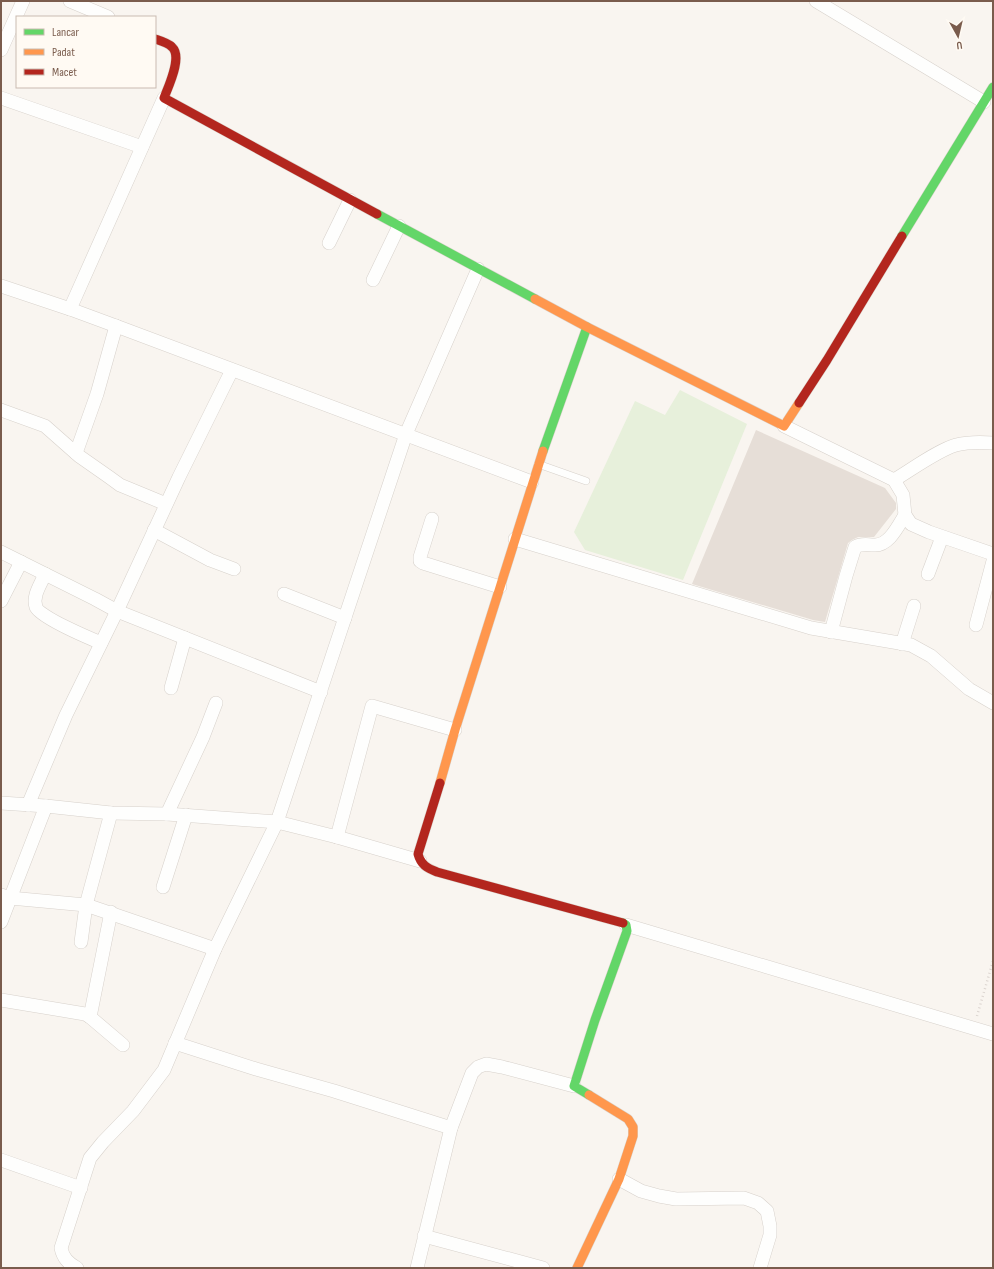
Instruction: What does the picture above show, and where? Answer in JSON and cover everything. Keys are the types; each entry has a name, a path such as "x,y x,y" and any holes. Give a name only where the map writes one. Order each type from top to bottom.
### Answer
{"street":[{"path":"16,16 23,1"},
{"path":"70,1 106,16"},
{"path":"816,1 984,102"},
{"path":"1,50 16,17"},
{"path":"70,309 164,98 176,64 174,49 156,39"},
{"path":"784,426 827,360 993,87"},
{"path":"1,98 142,147"},
{"path":"164,98 587,327 894,480 903,495 905,515 911,524 942,537 993,554"},
{"path":"329,243 350,200"},
{"path":"372,280 399,226"},
{"path":"77,1268 68,1262 63,1256 61,1248 90,1158 103,1142 133,1111 164,1070 215,949 277,822 406,434 478,269"},
{"path":"1,286 70,309 532,482"},
{"path":"76,453 97,394 116,326"},
{"path":"420,862 418,854 532,482 587,327"},
{"path":"28,805 66,715 117,611 166,504 232,370"},
{"path":"1,410 45,426 76,453 120,485 166,504"},
{"path":"894,480 954,446 970,443 993,443"},
{"path":"832,632 855,547 862,544 874,545 883,543 890,537 905,515"},
{"path":"432,519 420,561 500,586"},
{"path":"154,530 210,560 234,570"},
{"path":"928,574 942,537"},
{"path":"515,539 796,624 832,632 911,645 931,656 969,690 993,703"},
{"path":"1,552 117,611 321,692"},
{"path":"976,625 993,561"},
{"path":"1,601 21,562"},
{"path":"45,574 35,600 37,610 70,630 101,643"},
{"path":"284,594 345,618"},
{"path":"902,644 914,606"},
{"path":"171,688 185,638"},
{"path":"167,814 203,737 216,703"},
{"path":"337,836 372,706 455,730"},
{"path":"1,803 111,813 186,815 277,822 337,836 420,862 427,868 437,872 624,923 626,926 993,1034"},
{"path":"1,922 6,896 46,806"},
{"path":"81,942 86,905 111,813"},
{"path":"163,887 186,815"},
{"path":"6,896 86,905 111,912 215,949"},
{"path":"90,1016 111,912"},
{"path":"574,1086 595,1020 627,931 626,926"},
{"path":"1,1000 85,1014 90,1016 123,1045"},
{"path":"175,1043 451,1128"},
{"path":"417,1268 451,1128 472,1073 478,1067 486,1064 574,1086 628,1119 633,1127 633,1136 618,1179 577,1268"},
{"path":"1,1160 81,1188"},
{"path":"618,1179 641,1191 676,1199 744,1198 758,1203 767,1212 770,1226 770,1235 760,1268"},
{"path":"424,1236 543,1268"}],"lane":[{"path":"538,464 586,480"}],"path":[{"path":"973,1028 993,961"}],"green space":[{"path":"680,390 747,424 683,580 585,550 574,532 635,401 665,415"}],"building":[{"path":"756,430 885,488 896,503 896,509 874,537 858,537 848,543 825,622 813,620 692,584"}],"traffic: fast":[{"path":"902,236 993,87"},
{"path":"377,214 535,299"},
{"path":"543,451 587,327"},
{"path":"589,1095 574,1086 595,1020 627,931 626,925 623,923"}],"traffic: slow":[{"path":"535,299 587,327 784,426 799,403"},
{"path":"440,783 455,730 543,451"},
{"path":"577,1268 619,1179 633,1136 633,1127 628,1119 589,1095"}],"traffic: jam":[{"path":"156,39 172,47 176,58 174,72 164,98 377,214"},
{"path":"799,403 827,360 902,236"},
{"path":"440,783 418,854 425,866 437,872 623,923"}]}
